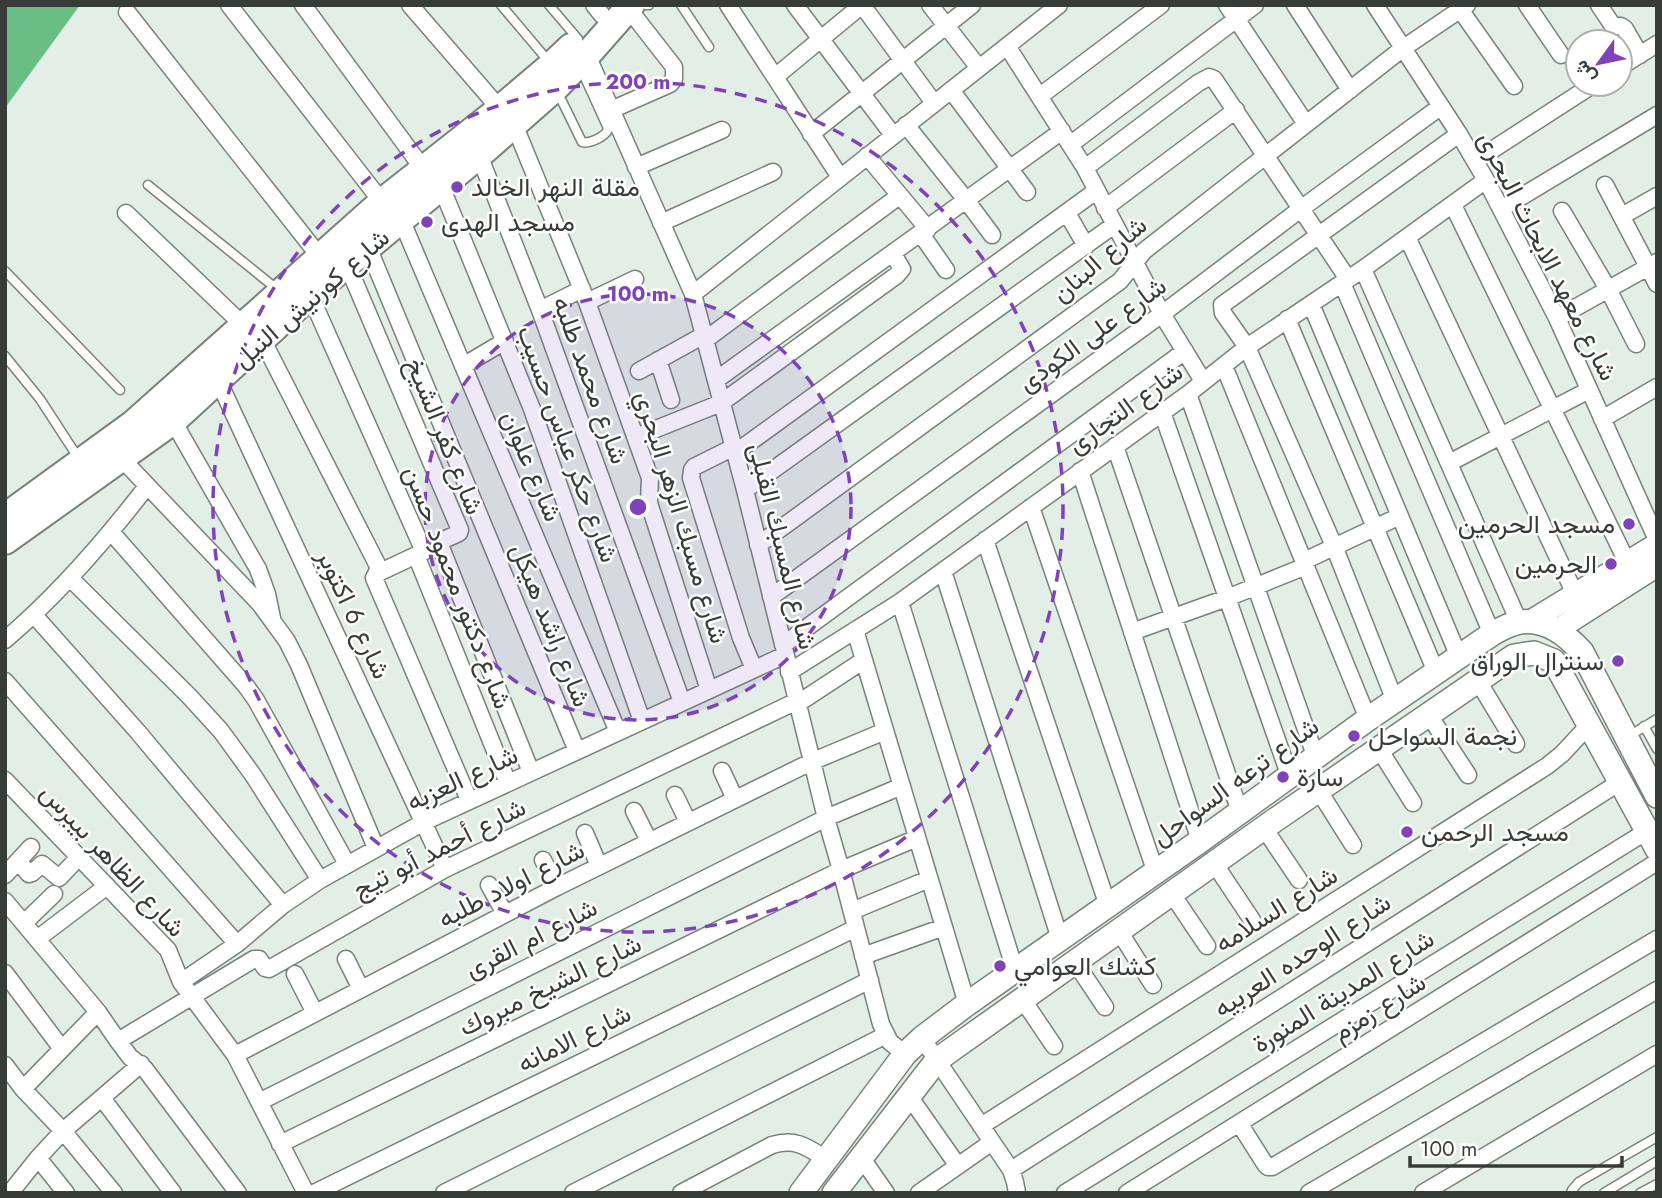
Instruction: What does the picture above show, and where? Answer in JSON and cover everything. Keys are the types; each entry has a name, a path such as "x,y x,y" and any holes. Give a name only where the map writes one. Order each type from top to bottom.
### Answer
{"main road":[{"name":"شارع كورنيش النيل","path":"5,517 253,332 310,295 401,219 432,178 581,53 623,7"},
{"name":"شارع كورنيش النيل","path":"5,541 173,421 218,380 280,292 382,202 479,155 507,117"},
{"name":"شارع ترعه السواحل","path":"801,1193 905,1054 922,1038 1368,719 1492,634 1510,624 1524,622"},
{"path":"1524,622 1539,623 1557,630 1581,652 1635,732 1657,796"},
{"name":"شارع ترعه السواحل","path":"834,1193 937,1060 1269,824 1514,656 1534,653 1553,661 1652,840"},
{"path":"1260,798 1269,824"},
{"path":"1148,878 1163,900"}],"street":[{"path":"229,5 382,202"},
{"name":"شارع حكر عباس حسيب","path":"303,5 432,178 532,408 642,722"},
{"name":"شارع مسبك الزهر البحري","path":"410,5 507,117 585,295 650,478 649,503 709,690"},
{"path":"728,5 840,177"},
{"path":"795,5 861,94 966,200 992,235"},
{"path":"775,77 862,5 934,103"},
{"path":"930,5 979,68"},
{"path":"811,134 972,5"},
{"path":"693,295 1059,5"},
{"path":"1040,96 1161,5"},
{"path":"1227,5 1306,124"},
{"path":"716,380 966,200 1010,170 1066,138 1255,5"},
{"path":"1295,5 1350,90"},
{"name":"شارع معهد الابحاث البحرى","path":"1375,5 1486,180 1557,318 1657,542"},
{"path":"1527,5 1561,55"},
{"path":"1598,5 1613,26 1625,29 1640,55"},
{"path":"611,110 670,85 675,73 674,67 623,7"},
{"path":"1461,7 1514,86"},
{"name":"شارع البنان","path":"758,545 1120,281 1144,251 1402,49 1461,7"},
{"path":"127,12 320,257"},
{"path":"1634,59 1657,44"},
{"path":"1007,46 1085,168 1162,314 1203,381"},
{"name":"شارع المسبك القبلى","path":"581,53 611,110 693,295 863,956 886,1035 896,1048 905,1054"},
{"path":"1085,168 1198,83 1209,78 1214,79 1320,235 1345,281 1492,634"},
{"path":"951,90 1027,192"},
{"path":"1475,161 1572,98"},
{"name":"شارع على الكودى","path":"771,597 1162,314 1440,107"},
{"path":"1105,208 1236,110"},
{"path":"1501,209 1657,115"},
{"path":"636,167 722,130"},
{"path":"1395,701 1334,546 1247,347 1223,313 1222,305 1459,134"},
{"name":"شارع محمد طلبه","path":"479,155 540,310 682,702"},
{"path":"867,156 924,231 946,270"},
{"path":"661,223 773,172"},
{"name":"شارع التجارى","path":"789,672 900,602 1188,394 1247,347 1363,269 1486,180"},
{"path":"1605,185 1652,264 1657,284"},
{"path":"754,669 741,638 691,478 694,467 734,450 1096,191"},
{"path":"639,371 704,338 899,196"},
{"path":"1622,216 1657,196"},
{"path":"1453,205 1627,562"},
{"path":"1562,211 1608,289 1636,344"},
{"path":"126,213 253,332 378,566 374,578 469,800"},
{"path":"1067,213 1086,246"},
{"name":"شارع علوان","path":"401,219 618,732"},
{"path":"745,490 1114,225"},
{"path":"1407,237 1575,594"},
{"name":"شارع راشد هيكل","path":"368,247 577,751"},
{"path":"636,437 721,403 897,275 902,269 893,254"},
{"name":"شارع كفر الشيخ","path":"347,264 460,530 440,544 531,772"},
{"path":"1557,318 1652,264"},
{"path":"1363,269 1449,463 1524,622 1575,594 1657,542"},
{"path":"540,310 635,279"},
{"name":"شارع دكتور محمود حسن","path":"310,295 422,547 417,559 508,783"},
{"path":"1311,304 1459,657"},
{"path":"1287,319 1436,673"},
{"path":"463,366 505,341"},
{"name":"شارع العزبه","path":"181,982 237,944 283,905 376,848 469,800 754,669 784,650 1185,351"},
{"path":"659,360 671,400"},
{"path":"1224,366 1368,719"},
{"name":"شارع 6 اكتوبر","path":"218,380 445,869"},
{"path":"1602,419 1657,387"},
{"path":"1449,463 1589,390"},
{"path":"1188,394 1316,758"},
{"path":"1162,412 1290,777"},
{"path":"173,421 258,569 272,619"},
{"path":"1115,446 1240,812"},
{"path":"121,458 248,590 272,619 299,665 376,848"},
{"path":"1080,471 1200,841"},
{"path":"5,640 71,579 112,533 147,486"},
{"path":"1031,507 1148,878"},
{"path":"1132,632 1255,586 1400,516"},
{"path":"112,533 256,700 347,864"},
{"path":"985,540 1108,906"},
{"path":"376,574 440,544"},
{"path":"1557,630 1657,566"},
{"path":"943,571 1060,939"},
{"path":"71,579 221,731 253,775 320,880"},
{"path":"900,602 1015,970"},
{"path":"34,615 138,732 283,905"},
{"path":"855,630 967,1004"},
{"name":"شارع أحمد أبو تيج","path":"118,1041 254,959 258,959 269,969 445,869 797,703 864,660"},
{"path":"5,681 237,944"},
{"path":"1478,681 1516,744"},
{"path":"1429,715 1468,775"},
{"name":"شارع السلامه","path":"981,1126 1547,766 1589,725"},
{"name":"شارع اولاد طلبه","path":"235,1055 599,866 811,762 885,731"},
{"path":"1379,749 1413,803"},
{"path":"722,771 735,799"},
{"name":"شارع الظاهر بيبرس","path":"5,780 168,950 181,982 235,1055 306,1193"},
{"name":"شارع الوحده العربيه","path":"1011,1170 1620,782"},
{"name":"شارع ام القرى","path":"259,1102 826,818 902,786"},
{"path":"1318,791 1353,845"},
{"path":"675,795 688,822"},
{"path":"634,811 649,842"},
{"path":"1269,824 1299,880"},
{"path":"584,833 599,866"},
{"name":"شارع الشيخ مبروك","path":"280,1144 841,870 917,838"},
{"name":"شارع المدينة المنورة","path":"1065,1193 1652,840"},
{"path":"5,875 31,847"},
{"path":"18,861 29,874 43,864 59,878 79,857"},
{"path":"543,860 557,887"},
{"name":"شارع زمزم","path":"1127,1193 1657,862"},
{"path":"1214,863 1252,920"},
{"path":"852,911 929,879"},
{"path":"489,885 505,914"},
{"path":"37,939 107,886"},
{"path":"24,923 54,894"},
{"path":"1163,900 1206,946"},
{"path":"5,901 98,1012 130,1056 141,1064 237,1193"},
{"path":"863,956 944,927"},
{"name":"شارع الامانه","path":"314,1193 856,928"},
{"path":"1119,931 1153,985"},
{"path":"1239,1123 1265,1164 1272,1167 1657,939"},
{"path":"346,959 361,989"},
{"path":"1075,962 1105,1007"},
{"path":"5,973 62,1049"},
{"path":"295,974 316,1013"},
{"path":"444,1193 870,980"},
{"path":"1310,1193 1657,990"},
{"path":"1023,1000 1054,1046"},
{"path":"23,1089 98,1012"},
{"path":"573,1193 886,1035"},
{"path":"922,1038 1011,1170 1016,1182 1016,1193"},
{"path":"1423,1193 1657,1055"},
{"path":"10,1193 63,1131 141,1064"},
{"path":"6,1070 63,1131 114,1193"},
{"path":"909,1096 958,1166"},
{"path":"102,1098 173,1193"},
{"path":"681,1193 782,1142 804,1145 826,1159"},
{"path":"919,1193 992,1142"},
{"path":"861,1157 886,1193"},
{"path":"38,1158 66,1193"}],"lane":[{"path":"501,5 553,76 582,142 587,143 604,135 608,130 607,126 581,53 549,5"},
{"path":"681,5 709,47"},
{"path":"148,185 280,292"},
{"path":"5,271 120,390"},
{"path":"5,356 40,399 81,461"},
{"path":"1657,719 1635,732 1657,749"},
{"path":"1571,1193 1579,1182 1657,1138"},
{"path":"1604,1193 1657,1161"},
{"path":"1640,1193 1657,1184"}],"shaded area":[{"path":"5,5 80,5 5,108"}],"place":[{"name":"مقلة النهر الخالد","path":"457,187"},
{"name":"مسجد الهدى","path":"427,222"},
{"name":"مسجد الحرمين","path":"1629,524"},
{"name":"الحرمين","path":"1611,564"},
{"name":"سنترال الوراق","path":"1618,661"},
{"name":"نجمة السواحل","path":"1354,736"},
{"name":"سارة","path":"1283,777"},
{"name":"مسجد الرحمن","path":"1407,832"},
{"name":"كشك العوامي","path":"1000,966"}]}
